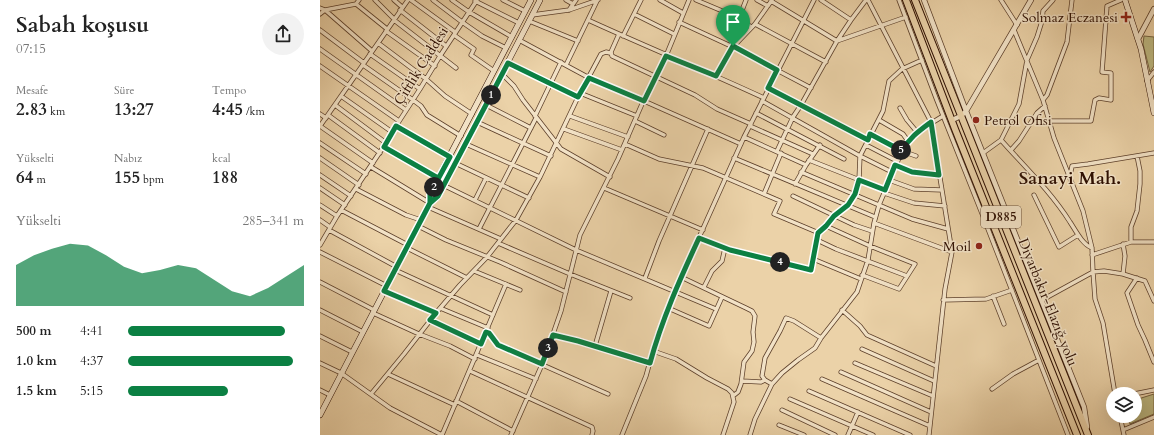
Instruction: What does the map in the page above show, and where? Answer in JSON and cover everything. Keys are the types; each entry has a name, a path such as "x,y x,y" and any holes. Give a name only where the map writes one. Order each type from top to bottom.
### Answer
{"highway":[{"name":"Diyarbakır-Elazığ yolu","path":"906,0 952,120 986,215 1077,435"},
{"name":"Diyarbakır-Elazığ yolu","path":"914,0 1088,435"}],"main road":[{"path":"320,415 421,220 429,205 438,196 540,0"},
{"path":"1125,0 1138,39 1154,113"},
{"path":"429,205 430,194 526,11 529,1"}],"street":[{"path":"320,14 325,10 356,4 359,0"},
{"path":"374,0 394,19 456,68"},
{"path":"394,0 401,9 446,46"},
{"path":"408,0 320,126 429,205 501,239"},
{"path":"411,0 474,49 470,56 494,71"},
{"path":"433,0 482,36 506,48"},
{"path":"452,0 469,12 512,37"},
{"path":"475,0 519,23"},
{"name":"Çiftlik Caddesi","path":"320,245 322,237 330,228 380,153 446,46 469,12 475,0"},
{"path":"503,0 526,11"},
{"path":"566,0 573,4"},
{"path":"569,10 576,0"},
{"path":"532,15 569,10 598,0"},
{"path":"566,64 598,0"},
{"path":"610,53 641,0"},
{"path":"660,0 683,13"},
{"path":"388,374 456,403 512,433 536,380 562,311 580,235 610,177 666,56 688,0"},
{"path":"696,0 739,18 751,27"},
{"path":"739,18 746,0"},
{"path":"757,0 768,6"},
{"path":"716,76 733,46 755,24 772,0 837,41"},
{"path":"622,435 646,376 668,308 681,277 744,137 814,0"},
{"path":"821,0 851,20"},
{"path":"764,194 773,174 782,140 793,117 802,105 837,41 867,0 931,122 952,252 943,300 929,435"},
{"path":"899,0 943,116 986,215"},
{"path":"924,0 966,111 1084,407 1088,435"},
{"path":"1001,0 1016,27 1043,100 1048,121 1083,212 1092,248 1092,272 1095,299 1103,323 1114,387"},
{"path":"952,120 961,116 966,111 1016,27 1030,0"},
{"path":"983,153 1001,140 1020,104 1027,60 1037,37 1042,21 1043,11 1053,0"},
{"path":"1043,100 1047,96 1067,42 1072,0"},
{"path":"1048,121 1091,121 1094,102 1096,99 1110,100 1111,73 1102,72 1107,6 1121,0"},
{"path":"356,4 387,30 435,66"},
{"path":"320,8 325,10 371,52 420,89"},
{"path":"1138,39 1154,9"},
{"path":"634,14 674,34"},
{"path":"837,41 906,17"},
{"path":"588,20 666,56 716,76 763,99 860,156 892,172"},
{"path":"529,21 578,41"},
{"path":"679,22 733,46 811,88"},
{"path":"755,24 826,62"},
{"path":"320,30 363,64 421,106 427,115 461,136"},
{"path":"519,40 566,64 589,78 741,144"},
{"path":"378,43 426,79 445,96 472,114"},
{"path":"320,49 406,110"},
{"path":"371,394 440,308 487,257 516,220 551,156 579,95 601,54 606,52 610,53 612,56 694,95 717,109 813,154"},
{"path":"699,238 725,248 811,270 818,233 834,216 848,205 855,194 859,180 860,156 883,111 889,81 902,69 922,60"},
{"path":"479,229 532,128 561,62"},
{"path":"508,63 551,84 637,116"},
{"path":"320,66 399,121"},
{"path":"1147,81 1154,72"},
{"path":"502,74 514,86 561,150 610,177"},
{"path":"768,88 868,140"},
{"path":"341,96 392,132"},
{"path":"335,105 385,145 438,178"},
{"path":"486,105 532,128"},
{"path":"1011,150 1019,141 1037,113 1045,106"},
{"path":"900,108 907,120 917,132"},
{"path":"756,113 820,145 844,159"},
{"path":"320,114 327,116 380,153"},
{"path":"570,116 628,137"},
{"path":"750,435 755,419 772,384 782,373 815,348 857,292 868,260 875,217 895,165 908,141 917,132 931,122 943,116"},
{"path":"879,120 903,134 908,141"},
{"path":"635,121 664,135"},
{"path":"477,122 551,156"},
{"path":"396,126 450,157"},
{"path":"564,129 622,150"},
{"path":"645,278 659,241 708,129"},
{"path":"870,134 902,151 916,156"},
{"path":"744,137 806,165"},
{"path":"1001,140 1041,183 1065,214 1078,235 1092,248"},
{"path":"320,143 366,174"},
{"path":"466,144 540,177"},
{"path":"625,144 659,159 692,165 780,201 774,214 818,233"},
{"path":"795,184 808,160 820,145"},
{"path":"866,145 897,161"},
{"path":"1068,174 1071,171 1072,166 1154,153"},
{"path":"1131,242 1131,227 1137,211 1140,184 1140,171 1137,156"},
{"path":"320,158 359,185"},
{"path":"734,158 875,217"},
{"path":"808,160 914,203 945,206"},
{"path":"455,163 529,198"},
{"path":"895,165 912,172 939,175"},
{"path":"801,172 912,219 948,229"},
{"path":"320,175 351,196"},
{"path":"475,200 486,178"},
{"path":"889,180 914,189 942,190"},
{"path":"443,185 576,250 716,309"},
{"path":"320,188 344,205"},
{"path":"604,188 703,230"},
{"path":"356,189 406,215 421,220"},
{"path":"1034,195 1059,247 1078,235"},
{"path":"793,196 834,216 872,231"},
{"path":"320,205 337,216"},
{"path":"341,210 407,247 467,278"},
{"path":"320,220 330,228 396,268 451,296 493,315"},
{"path":"874,223 952,252"},
{"path":"418,226 446,240 566,292"},
{"path":"813,259 899,289 915,264 826,226"},
{"path":"817,240 836,249 907,276"},
{"path":"1092,255 1131,242 1154,242"},
{"path":"498,243 630,298"},
{"path":"1123,244 1125,256 1123,274"},
{"path":"704,287 712,271 722,261 725,248"},
{"path":"320,252 386,289 436,313"},
{"path":"1004,259 1012,290 1068,435"},
{"path":"474,271 520,290"},
{"path":"1042,300 1092,272 1104,271 1123,274 1146,281 1154,301"},
{"path":"681,277 752,311 755,316 753,332 754,342 752,351 744,362 742,381 738,392 733,396"},
{"path":"1137,278 1127,293 1138,325 1154,362"},
{"path":"320,282 419,334 536,380"},
{"path":"320,363 341,373 390,408 442,435 506,284"},
{"path":"943,300 986,299 1012,290"},
{"path":"595,346 611,291"},
{"path":"993,296 1004,324"},
{"path":"668,308 710,326 722,297"},
{"path":"440,308 487,330 498,345 608,394"},
{"path":"320,310 363,332"},
{"path":"842,310 860,326 867,335 936,366"},
{"path":"772,384 765,380 762,376 765,358 786,318 794,321 821,338"},
{"path":"430,320 481,344"},
{"path":"553,335 650,363"},
{"path":"320,336 352,352"},
{"path":"862,349 934,382"},
{"path":"653,351 682,362 728,389 733,396 734,402 723,435"},
{"path":"992,389 1013,374 1038,360"},
{"path":"855,363 933,396"},
{"path":"470,371 592,428 592,435"},
{"path":"841,372 932,412"},
{"path":"822,379 930,426"},
{"path":"742,381 761,382 765,380"},
{"path":"320,390 330,395"},
{"path":"1142,392 1154,390"},
{"path":"809,391 910,435"},
{"path":"790,399 873,435"},
{"path":"782,410 835,435"},
{"path":"848,435 858,412"},
{"path":"1123,430 1154,417"},
{"path":"1122,423 1124,435"},
{"path":"779,425 804,435"}],"shaded area":[{"path":"1144,36 1154,37 1154,66 1150,72 1143,44"},
{"path":"1154,394 1154,414 1142,419 1142,398"}],"place":[{"name":"Solmaz Eczanesi","path":"1126,17"},
{"name":"Petrol Ofisi","path":"976,120"},
{"name":"Moil","path":"979,246"}],"district":[{"name":"Sanayi Mah.","path":"1070,178"}],"route":[{"path":"733,46 716,76 666,56 644,101 589,78 578,97 508,63 438,196 430,203 430,197 430,194 438,178 384,147 396,126 450,157 430,194 430,197 430,199 430,203 384,291 436,313 430,320 481,344 486,332 489,333 498,345 542,364 553,335 620,353 650,363 657,336 699,238 730,250 811,270 818,233 834,216 848,205 855,194 859,180 885,190 895,165 912,172 939,175 931,122 917,132 908,141 902,151 890,143 870,134 868,140 768,88 777,70 733,46"}]}
